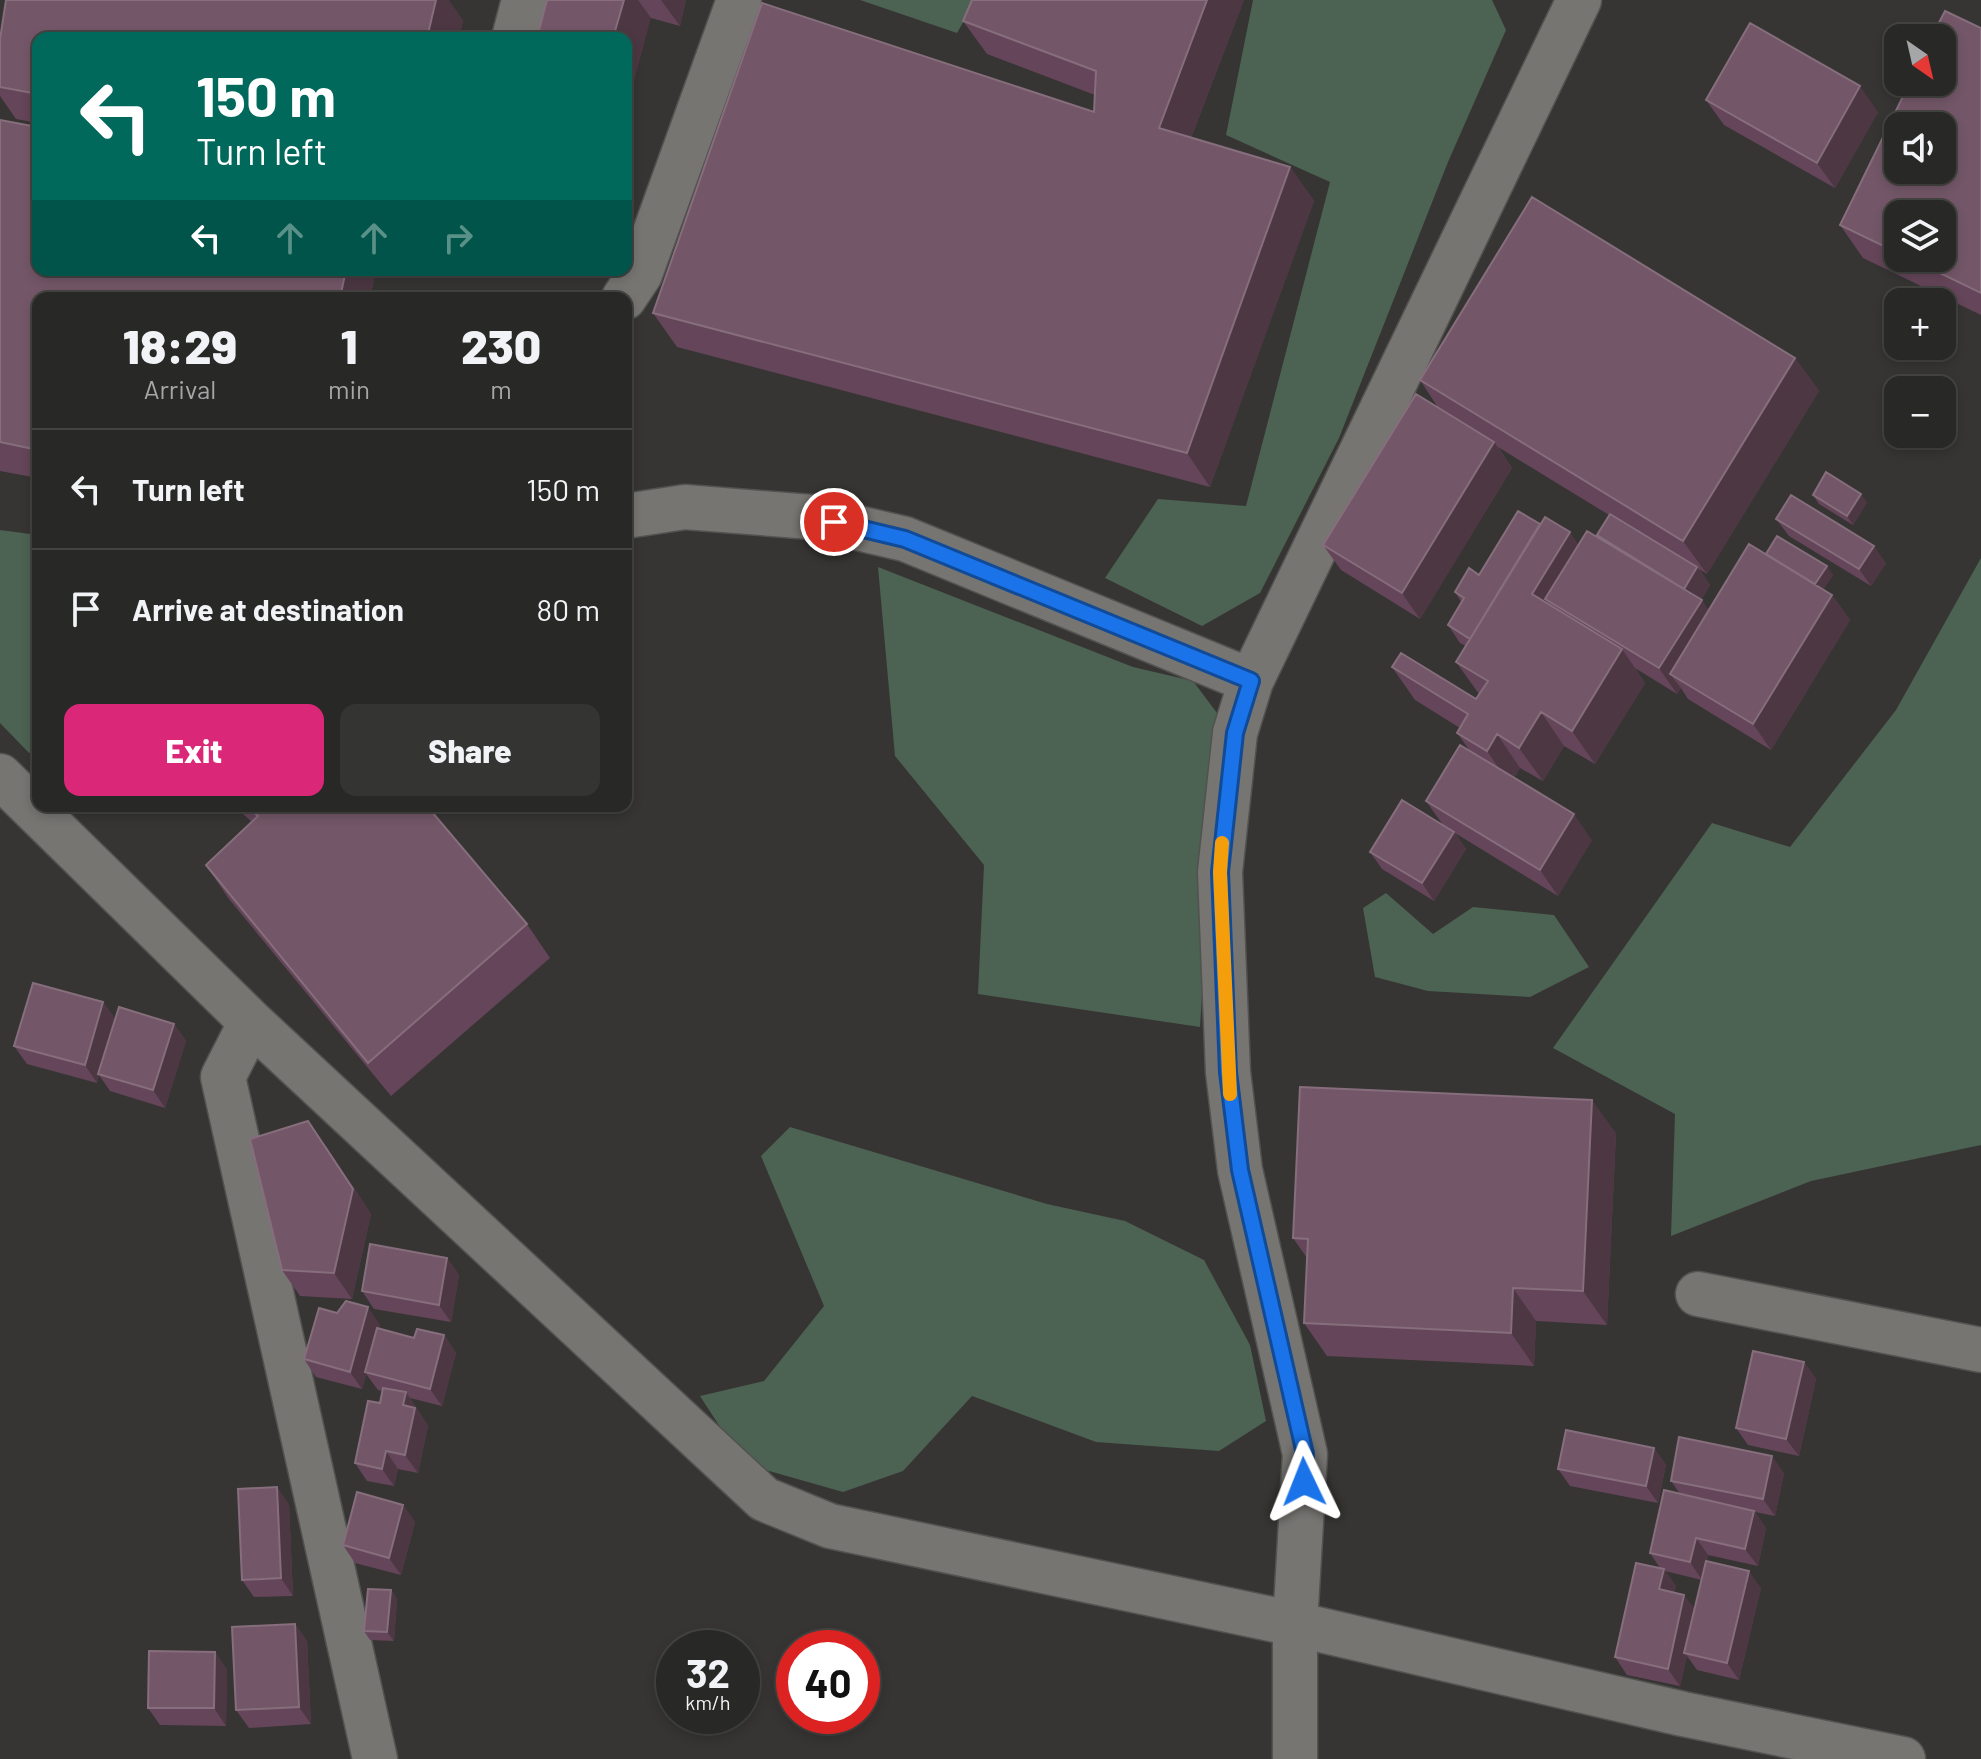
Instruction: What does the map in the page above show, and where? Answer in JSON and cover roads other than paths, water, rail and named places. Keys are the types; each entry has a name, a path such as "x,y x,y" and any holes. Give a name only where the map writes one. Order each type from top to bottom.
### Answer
{"street":[{"path":"516,32 524,0"},
{"path":"632,286 739,0"},
{"path":"1295,1759 1295,1624 1305,1454 1240,1170 1228,1072 1220,872 1235,733 1251,681 1579,0"},
{"path":"632,515 685,507 811,517 905,539 1251,681"},
{"path":"0,776 32,803"},
{"path":"42,812 251,1022 764,1499 830,1526 1295,1624 1683,1714 1903,1759"},
{"path":"251,1022 223,1077 375,1759"},
{"path":"1698,1294 1981,1350"}]}
